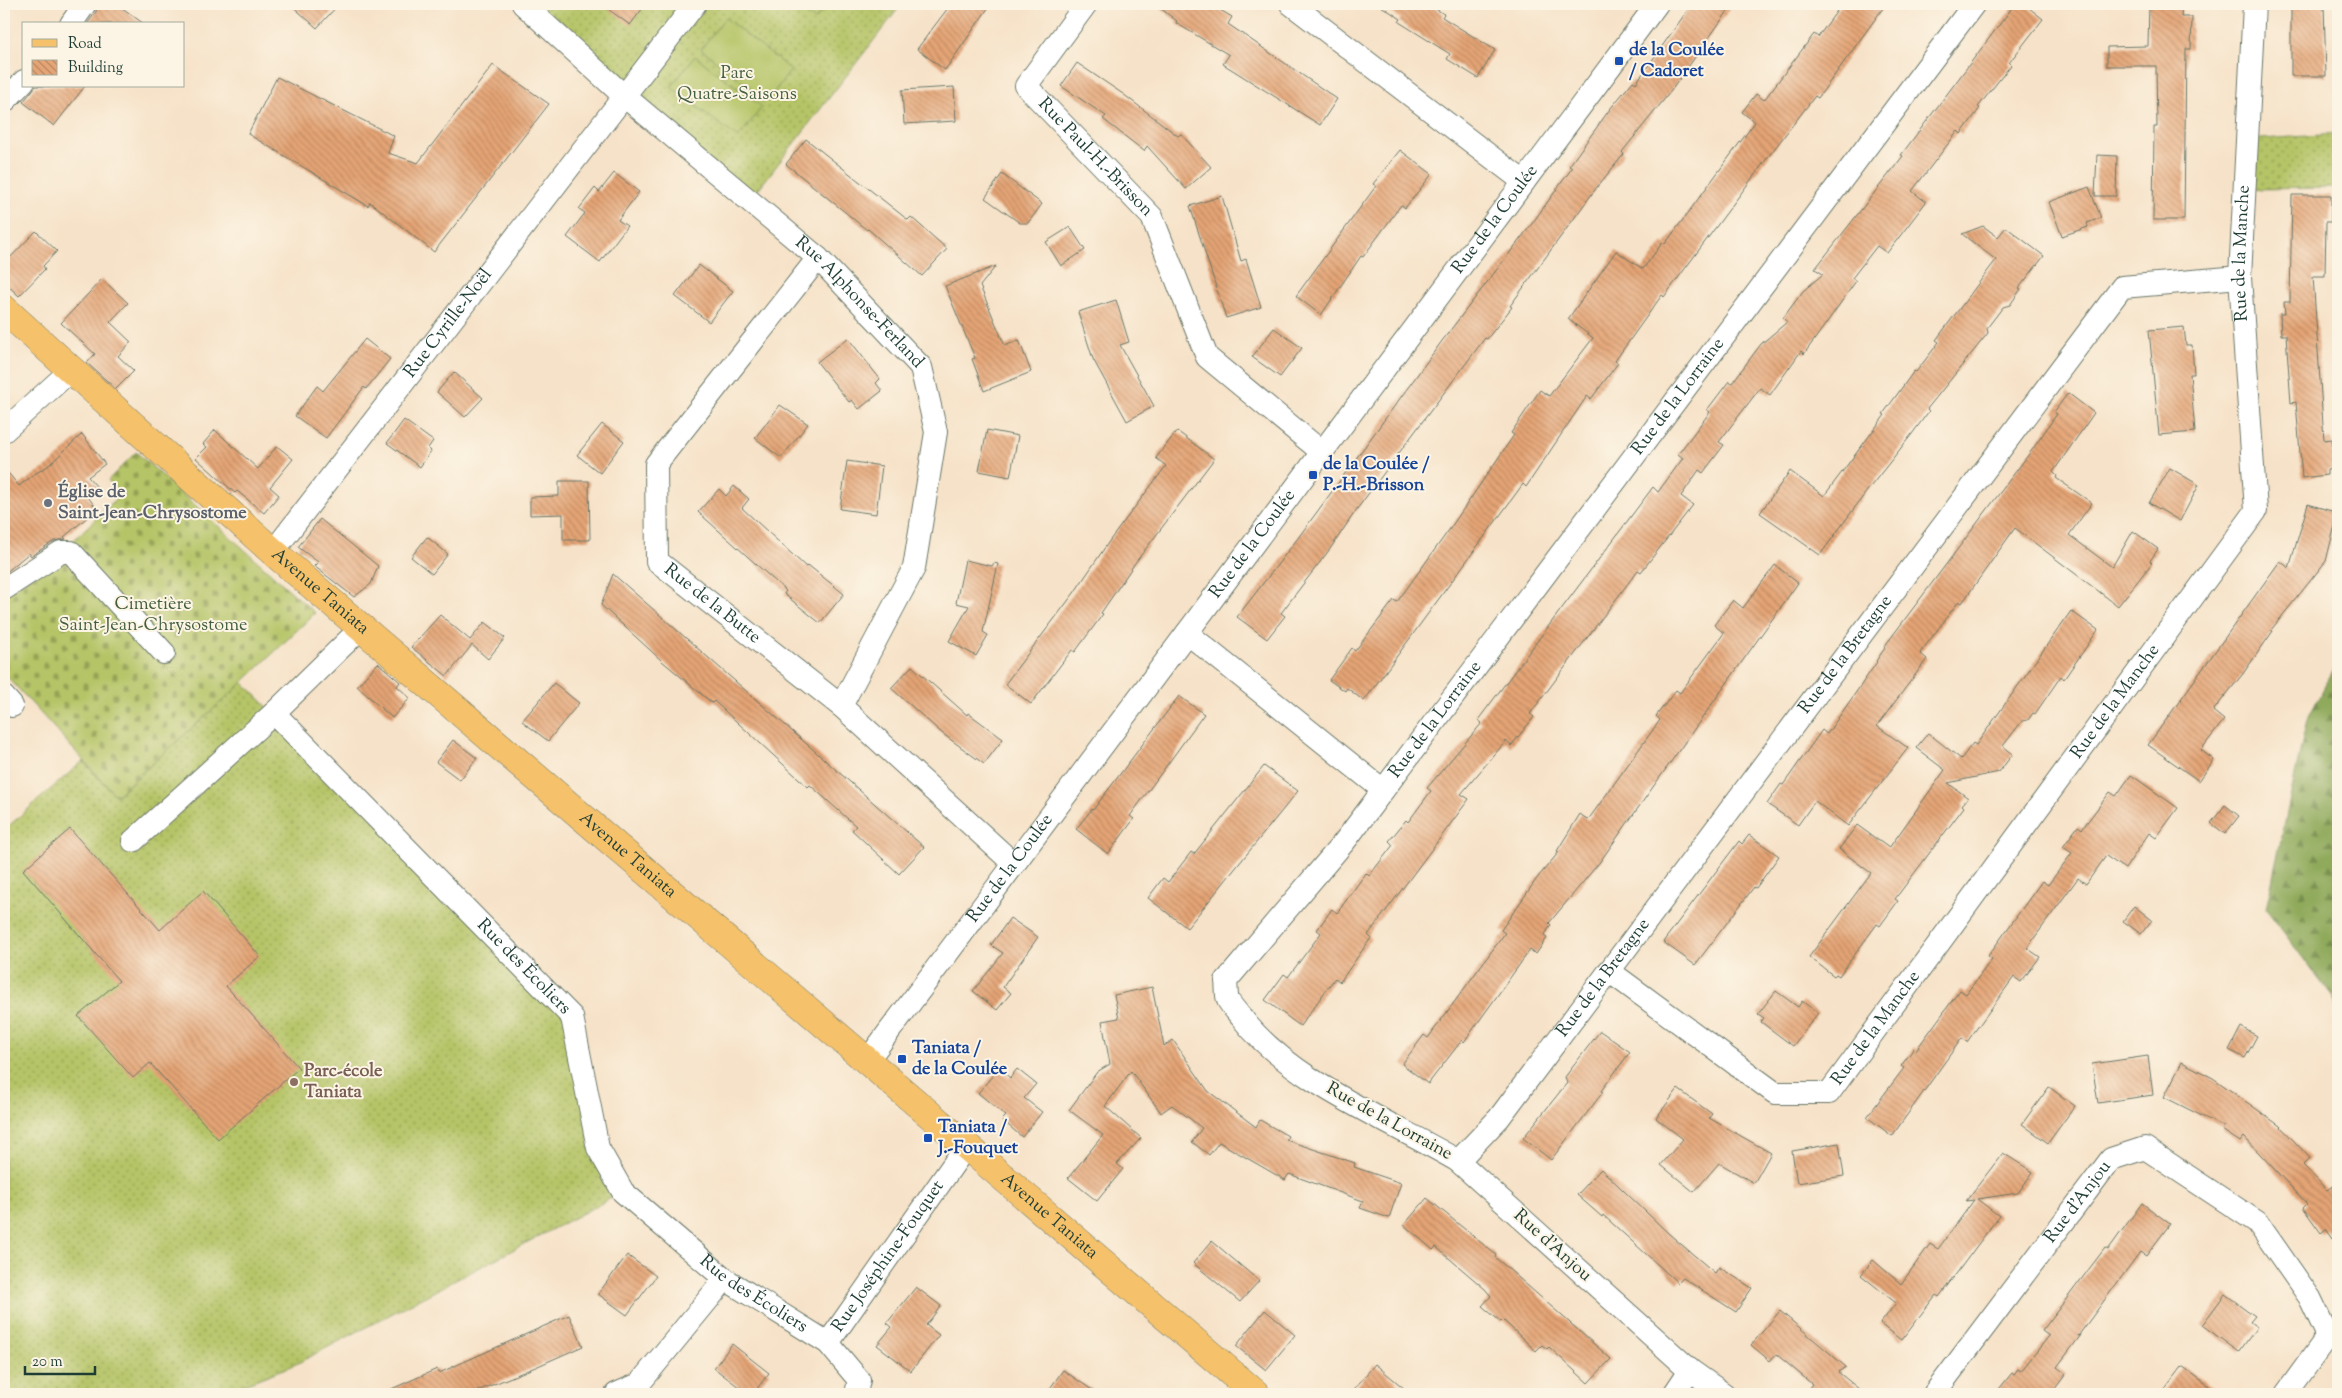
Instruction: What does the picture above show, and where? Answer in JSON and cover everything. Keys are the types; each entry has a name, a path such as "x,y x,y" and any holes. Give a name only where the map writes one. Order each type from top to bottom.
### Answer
{"main road":[{"name":"Avenue Taniata","path":"4,309 273,552 1256,1394"}],"street":[{"path":"72,22 85,4"},
{"name":"Rue Alphonse-Ferland","path":"523,4 623,95 818,258 921,367 936,432 914,568 841,706"},
{"name":"Rue Cyrille-Noël","path":"273,552 694,4"},
{"name":"Rue Paul-H.-Brisson","path":"1086,4 1026,86 1152,217 1207,357 1322,452"},
{"path":"1291,4 1524,182"},
{"name":"Rue de la Coulée","path":"867,1061 1656,4"},
{"name":"Rue de la Lorraine","path":"1458,1161 1358,1106 1296,1069 1267,1046 1228,1000 1226,981 1345,841 1974,4"},
{"name":"Rue de la Manche","path":"1609,971 1775,1093 1829,1093 2256,511 2240,277 2254,4"},
{"path":"4,102 22,84"},
{"name":"Rue de la Butte","path":"818,258 656,464 657,561 841,706 1014,864"},
{"name":"Rue de la Bretagne","path":"1458,1161 1499,1118 2122,287 2240,277"},
{"path":"4,431 71,370"},
{"path":"4,590 61,552 71,552 164,653"},
{"path":"133,841 274,713 362,627"},
{"name":"Rue de la Lorraine","path":"1187,633 1383,790"},
{"name":"Rue des Écoliers","path":"274,713 572,1017 598,1148 623,1192 725,1279 828,1342"},
{"name":"Rue Joséphine-Fouquet","path":"856,1394 859,1380 828,1342 967,1145"},
{"name":"Rue d'Anjou","path":"1934,1394 2111,1159 2145,1148 2257,1222 2333,1334"},
{"name":"Rue d'Anjou","path":"1458,1161 1690,1370 1724,1394"},
{"path":"616,1394 639,1384 725,1279"},
{"path":"2286,1394 2333,1334"},
{"path":"1674,1394 1690,1370"}],"green space":[{"name":"Parc Quatre-Saisons","path":"523,4 902,4 750,200"},
{"path":"794,4 826,4 815,20"},
{"path":"725,18 791,70 767,101 701,49"},
{"path":"695,56 762,107 738,138 671,87"},
{"path":"2338,134 2338,188 2246,189 2247,140"},
{"name":"Cimetière Saint-Jean-Chrysostome","path":"136,452 315,613 240,685 116,796 4,673 4,595 49,564 121,494 108,480"},
{"path":"2338,661 2338,1008 2333,998 2266,909 2307,720"},
{"name":"Parc-école Taniata","path":"243,682 572,1017 598,1148 623,1192 296,1364 219,1394 4,1394 4,830 83,761 116,796"}],"building":[{"path":"98,4 117,4 141,22 88,22 96,12"},
{"path":"290,4 339,4 317,28"},
{"path":"601,4 646,4 630,25"},
{"path":"951,4 991,4 945,70 917,49"},
{"path":"1155,4 1210,4 1232,17 1228,24 1337,99 1320,125 1223,64 1229,55 1176,23 1177,21"},
{"path":"1378,4 1427,4 1444,14 1442,17 1495,50 1478,78 1447,59 1450,54 1399,22 1401,19"},
{"path":"1692,4 1733,4 1671,91 1622,152 1624,154 1597,187 1510,306 1512,307 1487,339 1485,338 1357,509 1330,549 1281,613 1285,616 1267,639 1237,617 1295,542 1442,341 1531,225 1572,168 1569,166 1610,109 1633,81 1636,83"},
{"path":"1842,4 1886,4 1818,98 1815,96 1664,297 1662,295 1615,361 1618,363 1591,399 1587,396 1526,487 1523,484 1364,701 1347,688 1345,691 1329,680 1352,648 1355,651 1394,600 1397,602 1514,435 1511,433 1540,390 1549,396 1593,338 1568,319 1616,251 1643,269 1663,242 1665,244 1755,122 1742,112 1756,94 1764,100 1814,34 1818,37"},
{"path":"2015,4 2024,4 2043,19 2009,63 2011,65 1978,107 1980,108 1961,134 1958,131 1912,191 1926,202 1887,253 1877,246 1852,278 1856,281 1825,325 1804,354 1801,351 1770,395 1760,388 1719,442 1724,445 1703,473 1699,470 1681,496 1693,505 1641,572 1638,570 1530,714 1534,717 1511,746 1506,741 1461,794 1469,799 1368,935 1371,938 1340,982 1335,978 1300,1026 1265,1000 1284,974 1288,977 1321,933 1317,930 1332,909 1337,913 1366,873 1369,876 1393,845 1389,841 1406,820 1408,822 1431,791 1427,788 1482,723 1478,720 1653,487 1658,492 1683,458 1678,454 1710,412 1707,410 1729,381 1732,383 1761,344 1787,322 1783,318 1803,291 1823,274 1815,269 1903,156 1901,155"},
{"path":"2149,4 2182,4 2181,17 2192,17 2191,49 2186,49 2184,220 2153,220 2154,127 2157,127 2156,66 2107,66 2107,47 2148,46"},
{"path":"2291,4 2324,4 2326,76 2291,76"},
{"path":"1077,63 1123,94 1178,136 1181,134 1211,167 1186,189 1147,146 1144,151 1103,119 1106,116 1061,86"},
{"path":"493,65 549,104 434,252 370,202 368,206 248,134 277,77 394,136 388,153 418,163"},
{"path":"954,87 956,121 904,124 902,90"},
{"path":"34,88 83,88 54,126 23,102"},
{"path":"806,139 908,220 911,217 947,249 922,276 868,229 786,164"},
{"path":"1400,150 1432,174 1405,208 1401,205 1363,257 1361,256 1321,315 1296,296 1376,186 1373,184"},
{"path":"2097,155 2117,156 2116,196 2095,196"},
{"path":"614,173 639,192 618,220 627,226 600,262 567,237 585,213 579,209 595,188 599,192"},
{"path":"1002,174 1042,204 1028,223 1020,223 985,198"},
{"path":"2089,187 2101,218 2087,223 2088,227 2062,236 2049,202"},
{"path":"2292,195 2331,195 2331,222 2326,222 2325,276 2313,276 2324,440 2332,439 2335,469 2327,470 2327,475 2302,478 2296,402 2291,403 2286,335 2281,335 2280,314 2285,314 2284,302 2290,302"},
{"path":"1222,196 1241,261 1246,259 1261,307 1226,318 1190,206"},
{"path":"1983,226 1998,237 2006,227 2044,256 2019,288 2021,289 2010,305 2003,307 1987,328 1988,333 1927,409 1929,411 1820,555 1760,513 1790,471 1824,496 1885,415 1883,414 1914,371 1916,372 1939,342 1936,340 1996,260 1962,234"},
{"path":"1070,227 1085,250 1061,266 1046,242"},
{"path":"36,231 57,251 43,266 45,269 19,296 4,282 4,264"},
{"path":"699,265 733,291 709,322 675,296"},
{"path":"996,266 980,286 1005,346 1019,340 1031,372 984,391 972,359 975,358 945,286"},
{"path":"102,279 128,303 110,322 131,342 118,356 134,371 116,389 87,363 95,354 61,323"},
{"path":"1116,300 1129,342 1120,345 1154,406 1127,421 1093,359 1078,312"},
{"path":"2184,327 2186,345 2192,345 2194,374 2190,374 2195,432 2159,435 2149,330"},
{"path":"1274,328 1302,348 1280,377 1252,357"},
{"path":"848,338 880,379 876,383 882,391 859,409 852,400 849,402 817,362"},
{"path":"365,339 390,359 366,389 364,387 326,438 295,416 317,386 323,391"},
{"path":"454,372 483,398 465,417 437,392"},
{"path":"2068,393 2094,413 2053,472 2057,476 2056,478 2092,503 2069,535 2112,567 2133,531 2158,549 2150,561 2152,563 2118,606 2015,528 1962,603 1959,601 1920,653 1927,659 1877,726 1908,748 1848,826 1815,801 1798,825 1767,804 1781,784 1783,785 1822,730 1827,734 1877,662 1884,647 2032,450 2057,414 2054,412"},
{"path":"780,405 808,424 781,458 755,438"},
{"path":"404,420 433,441 428,448 431,451 420,467 387,443"},
{"path":"602,424 624,441 600,473 577,455"},
{"path":"215,430 258,469 277,446 293,459 270,487 279,495 264,513 237,491 235,493 196,458 207,447 203,444"},
{"path":"987,430 1018,436 1010,477 979,471"},
{"path":"1177,431 1214,459 1135,563 1101,613 1103,614 1075,652 1072,650 1031,704 1005,684 1166,466 1156,458"},
{"name":"Église de Saint-Jean-Chrysostome","path":"82,434 105,464 88,477 98,488 88,497 97,509 64,537 66,539 54,541 31,556 29,553 4,574 4,468 19,486 48,466"},
{"path":"847,461 882,466 876,514 840,509"},
{"path":"2170,468 2199,485 2180,521 2149,503"},
{"path":"559,481 589,481 590,540 563,540 563,514 530,515 530,497 559,496"},
{"path":"734,486 749,499 742,508 806,567 808,565 844,594 820,623 784,594 786,591 698,512 719,489 726,496"},
{"path":"2308,504 2338,513 2326,561 2271,630 2273,631 2242,675 2213,711 2224,720 2201,750 2214,760 2199,781 2148,745 2280,561 2289,568"},
{"path":"320,519 378,566 371,584 354,597 314,566 318,562 298,547"},
{"path":"427,537 448,554 432,574 411,557"},
{"path":"965,560 992,566 994,563 998,564 983,632 988,635 976,656 949,641 969,606 956,603"},
{"path":"1775,565 1798,583 1599,863 1549,923 1551,925 1544,936 1547,938 1536,954 1530,950 1464,1042 1462,1040 1428,1084 1402,1064 1424,1035 1428,1038 1505,933 1501,930 1538,877 1559,852 1557,851 1580,814 1588,820 1660,720 1656,716 1676,690 1680,693 1724,633 1714,625 1733,600 1743,608"},
{"path":"613,574 924,847 899,874 852,830 856,826 810,785 808,787 714,701 712,703 662,661 601,605"},
{"path":"2071,611 2098,630 2064,679 2061,676 2035,714 2033,713 2028,720 2022,721 2003,746 2013,754 1999,772 1948,783 1968,798 1962,805 1964,807 1895,899 1898,901 1880,926 1877,924 1839,976 1836,974 1834,976 1809,957 1871,873 1839,849 1857,825 1889,848 1945,770 1916,748 1928,733 1961,759 1973,743 1976,745"},
{"path":"440,615 470,640 485,622 505,638 488,659 472,645 447,676 411,647"},
{"path":"378,663 400,682 397,686 410,698 392,718 357,686"},
{"path":"912,666 967,715 968,713 1003,739 984,764 943,734 891,688"},
{"path":"554,683 579,703 548,741 522,721"},
{"path":"1179,696 1204,714 1130,816 1134,819 1108,854 1076,829 1093,810"},
{"path":"453,740 477,758 460,780 436,762"},
{"path":"1264,766 1298,791 1187,928 1148,898 1163,878 1168,882 1191,852 1194,854"},
{"path":"2131,775 2178,808 2156,838 2149,833 2125,869 2106,856 2086,884 2078,878 2027,948 2040,957 2021,982 2014,977 1967,1042 1962,1038 1892,1136 1867,1117 1904,1068 1901,1066 1914,1048 1916,1050 1960,990 1966,994 1992,959 1988,956 2042,881 2048,885 2072,853 2063,847 2078,826 2082,829 2110,792 2116,796"},
{"path":"2225,805 2239,816 2225,834 2211,823"},
{"path":"70,829 160,930 203,891 260,956 226,986 299,1068 218,1139 150,1063 133,1078 78,1016 119,981 23,870"},
{"path":"1749,835 1779,856 1695,965 1663,942 1739,841 1742,844"},
{"path":"2134,906 2152,920 2141,934 2123,921"},
{"path":"1010,918 1038,937 1003,987 1011,993 997,1010 973,991 1003,953 991,945"},
{"path":"1152,987 1164,1046 1173,1040 1208,1091 1256,1127 1260,1120 1288,1136 1286,1140 1355,1163 1354,1167 1401,1183 1389,1218 1360,1208 1363,1201 1289,1174 1285,1180 1219,1142 1209,1155 1192,1142 1202,1128 1172,1105 1161,1113 1131,1071 1105,1106 1141,1138 1117,1164 1123,1169 1097,1201 1068,1178 1103,1135 1069,1110 1097,1072 1110,1064 1102,1021 1119,1018 1114,995"},
{"path":"1776,991 1798,1007 1802,1001 1818,1013 1793,1046 1761,1022 1764,1018 1758,1014"},
{"path":"2241,1027 2257,1036 2245,1058 2229,1050"},
{"path":"1600,1031 1630,1052 1601,1091 1603,1092 1551,1160 1523,1138 1567,1083 1565,1077"},
{"path":"2148,1056 2153,1095 2098,1103 2092,1064"},
{"path":"2182,1062 2213,1078 2280,1126 2310,1158 2303,1165 2327,1190 2338,1182 2338,1246 2326,1229 2321,1233 2303,1208 2307,1204 2244,1137 2240,1142 2222,1130 2224,1127 2164,1097"},
{"path":"999,1068 1010,1078 1017,1069 1036,1084 1024,1098 1042,1112 1022,1137 1002,1120 1006,1116 978,1093"},
{"path":"2049,1087 2075,1106 2048,1143 2022,1124"},
{"path":"1678,1089 1712,1114 1709,1118 1771,1153 1754,1183 1719,1163 1694,1192 1661,1165 1683,1139 1656,1118"},
{"path":"1839,1143 1844,1176 1797,1183 1792,1151"},
{"path":"2003,1153 2033,1172 2018,1193 1977,1199 1999,1216 1939,1297 1936,1295 1901,1340 1880,1324 1896,1303 1861,1275 1873,1260 1901,1284 1930,1244 1938,1249 1974,1200 1966,1201"},
{"path":"1601,1169 1668,1233 1715,1273 1719,1267 1752,1288 1736,1312 1683,1278 1678,1283 1603,1215 1602,1217 1577,1195"},
{"path":"1427,1198 1496,1255 1495,1257 1611,1359 1588,1383 1549,1347 1547,1349 1542,1345 1536,1351 1503,1320 1501,1322 1482,1306 1491,1296 1485,1289 1436,1247 1433,1250 1404,1225"},
{"path":"2142,1203 2170,1224 2146,1256 2140,1252 2078,1336 2081,1335 2057,1367 2066,1374 2051,1394 1995,1394 2012,1373 2014,1374 2018,1369 2021,1371 2049,1336 2042,1331 2105,1248 2108,1250"},
{"path":"1212,1241 1259,1281 1240,1302 1193,1263"},
{"path":"627,1255 656,1276 627,1315 598,1294"},
{"path":"916,1287 941,1306 926,1325 939,1335 911,1371 877,1345 892,1327 887,1323"},
{"path":"2225,1294 2255,1316 2250,1322 2257,1327 2239,1352 2202,1325"},
{"path":"1265,1310 1295,1335 1266,1370 1236,1346"},
{"path":"1780,1311 1846,1367 1838,1372 1865,1394 1804,1394 1812,1384 1776,1354 1770,1361 1751,1345"},
{"path":"569,1315 583,1346 538,1366 470,1394 380,1394 437,1369 439,1373"},
{"path":"732,1344 769,1373 753,1394 748,1394 714,1368"},
{"path":"1375,1364 1411,1394 1350,1394"},
{"path":"2182,1366 2220,1394 2161,1394"},
{"path":"1063,1370 1098,1394 1046,1394"}],"place":[{"name":"de la Coulée / Cadoret","path":"1619,61"},
{"name":"de la Coulée / P.-H.-Brisson","path":"1313,475"},
{"name":"Église de Saint-Jean-Chrysostome","path":"48,503"},
{"name":"Taniata / de la Coulée","path":"902,1059"},
{"name":"Parc-école Taniata","path":"294,1082"},
{"name":"Taniata / J.-Fouquet","path":"928,1138"}]}
